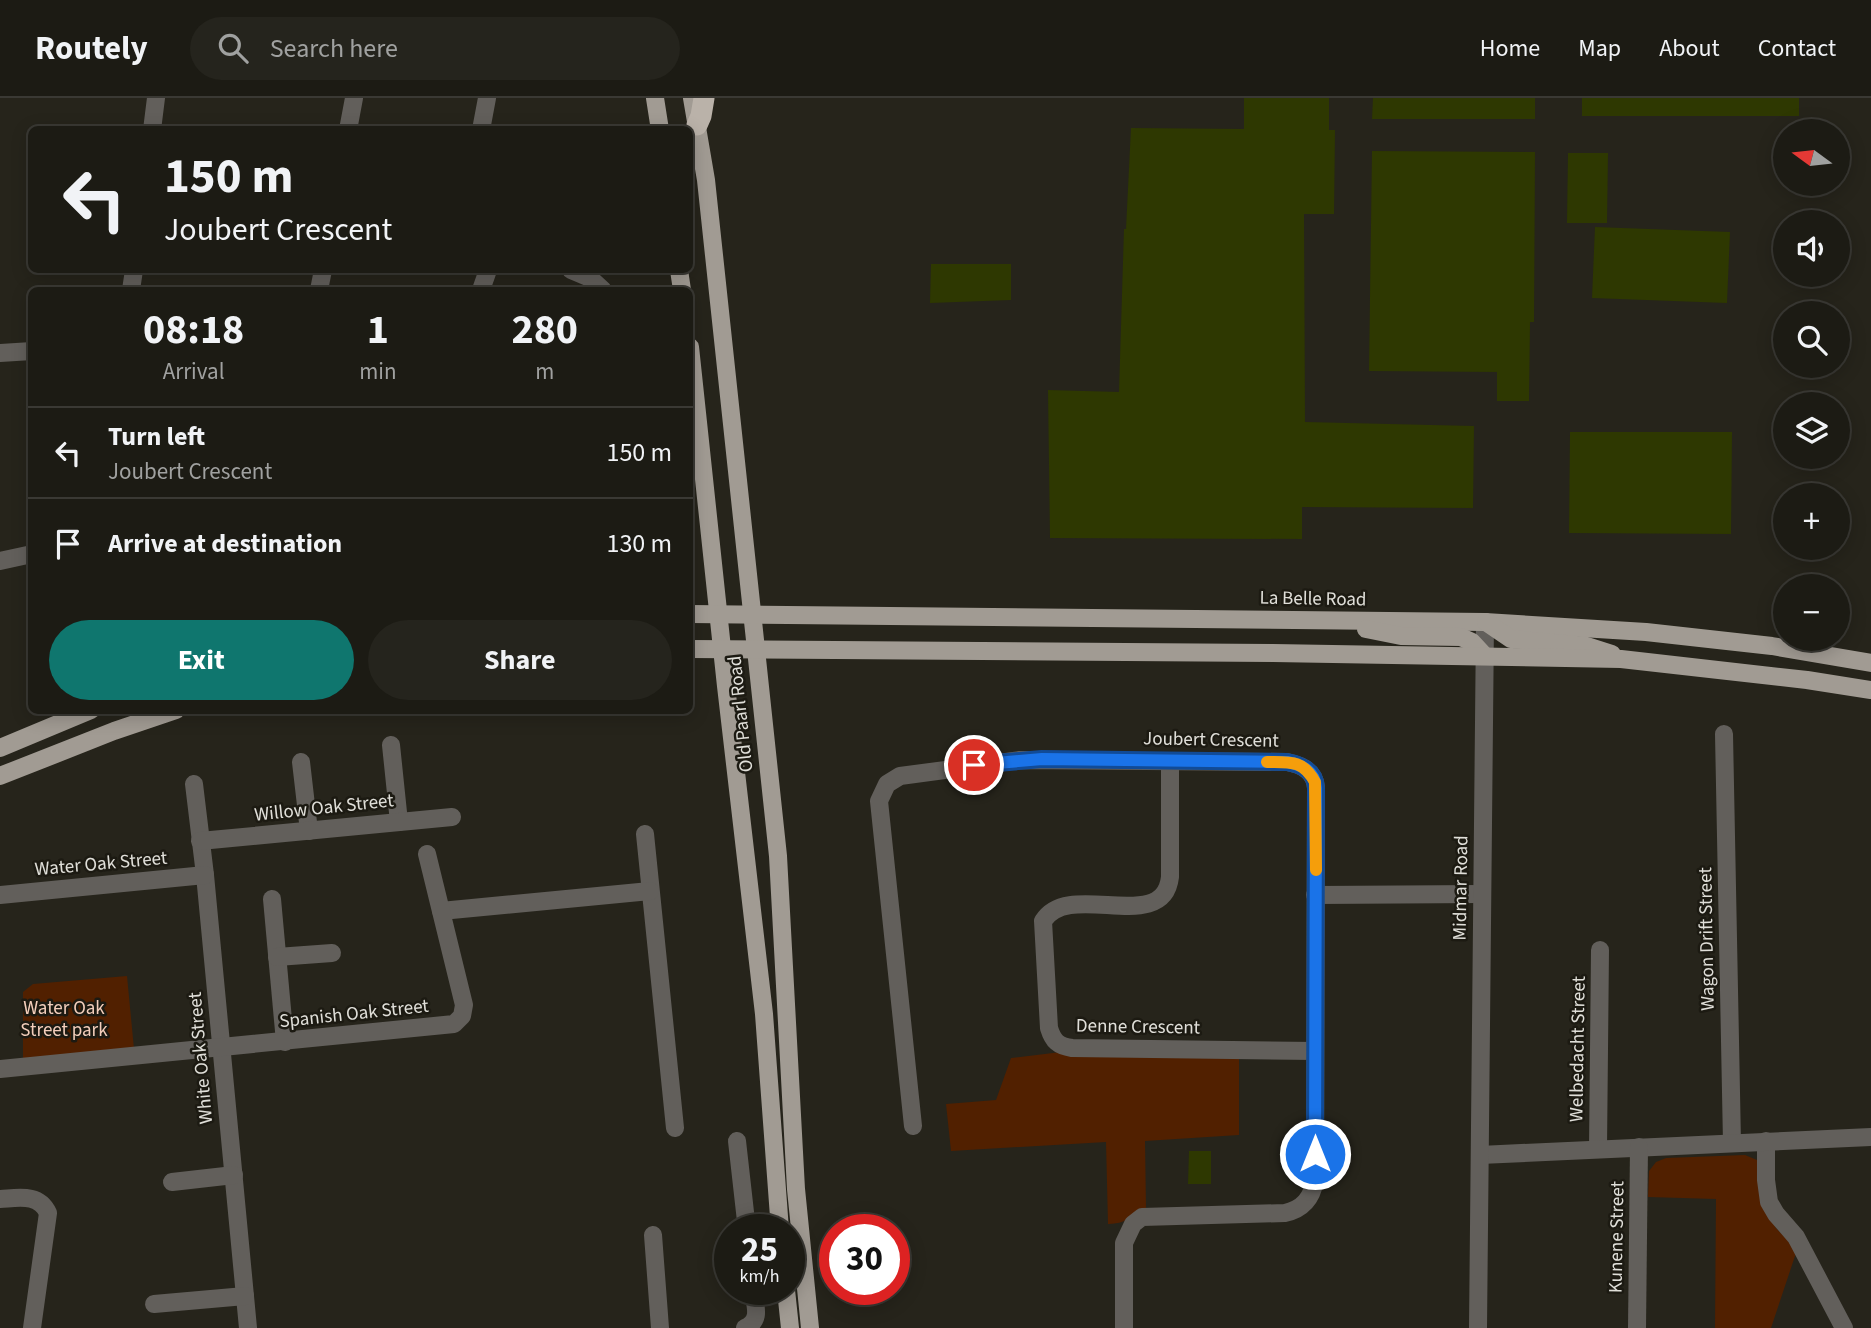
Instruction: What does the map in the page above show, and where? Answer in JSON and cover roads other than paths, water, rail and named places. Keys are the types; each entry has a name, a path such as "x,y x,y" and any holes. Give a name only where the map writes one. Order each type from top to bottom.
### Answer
{"highway":[{"path":"697,125 704,98"}],"main road":[{"path":"655,98 659,126"},
{"name":"Old Paarl Road","path":"692,98 706,180 778,856 796,1189 810,1328"},
{"name":"Old Paarl Road","path":"693,376 764,1014 779,1214"},
{"name":"La Belle Road","path":"693,614 1485,622 1646,632 1772,646 1871,663"},
{"path":"1339,621 1401,636 1461,637 1472,642 1484,655"},
{"path":"1485,622 1511,639 1587,646 1604,650 1621,659"},
{"path":"693,649 1484,655 1621,659 1871,690"},
{"path":"0,748 81,714"},
{"path":"0,776 164,714"},
{"path":"788,1305 790,1328"}],"street":[{"path":"152,126 156,98"},
{"path":"349,126 354,98"},
{"path":"482,126 487,98"},
{"path":"578,273 590,278 600,287"},
{"path":"0,353 28,351"},
{"path":"0,561 28,555"},
{"name":"Midmar Road","path":"1478,1328 1485,622"},
{"name":"Wagon Drift Street","path":"1724,734 1732,1143"},
{"path":"391,746 399,821"},
{"name":"Joubert Crescent","path":"913,1126 879,801 887,784 900,776 1042,759 1287,762 1298,764 1309,771 1316,788 1315,1180 1311,1194 1301,1206 1285,1213 1142,1217 1133,1224 1124,1243 1124,1328"},
{"name":"Denne Crescent","path":"1170,761 1170,877 1162,897 1149,905 1065,905 1048,913 1043,921 1049,1028 1052,1037 1057,1044 1072,1048 1315,1051"},
{"path":"301,762 309,831"},
{"name":"White Oak Street","path":"194,784 248,1328"},
{"name":"Willow Oak Street","path":"200,841 452,817"},
{"path":"645,834 675,1128"},
{"name":"Spanish Oak Street","path":"222,1048 450,1026 458,1021 464,1005 427,854"},
{"name":"Water Oak Street","path":"0,894 205,875"},
{"path":"441,911 650,891"},
{"path":"1315,895 1482,894"},
{"path":"272,899 285,1042"},
{"name":"Welbedacht Street","path":"1598,1149 1600,950"},
{"path":"277,957 332,953"},
{"path":"0,1069 222,1048"},
{"path":"1480,1155 1871,1136"},
{"path":"737,1140 745,1214"},
{"path":"1766,1141 1769,1202 1796,1237 1843,1327"},
{"name":"Kunene Street","path":"1637,1328 1639,1147"},
{"path":"172,1182 234,1175"},
{"path":"0,1199 31,1198 39,1202 48,1213 32,1328"},
{"path":"653,1235 660,1328"},
{"path":"154,1304 245,1296"},
{"path":"740,1328 752,1325 756,1318 755,1305"}],"park label":[{"name":"Water Oak Street park","path":"64,1019"}]}
